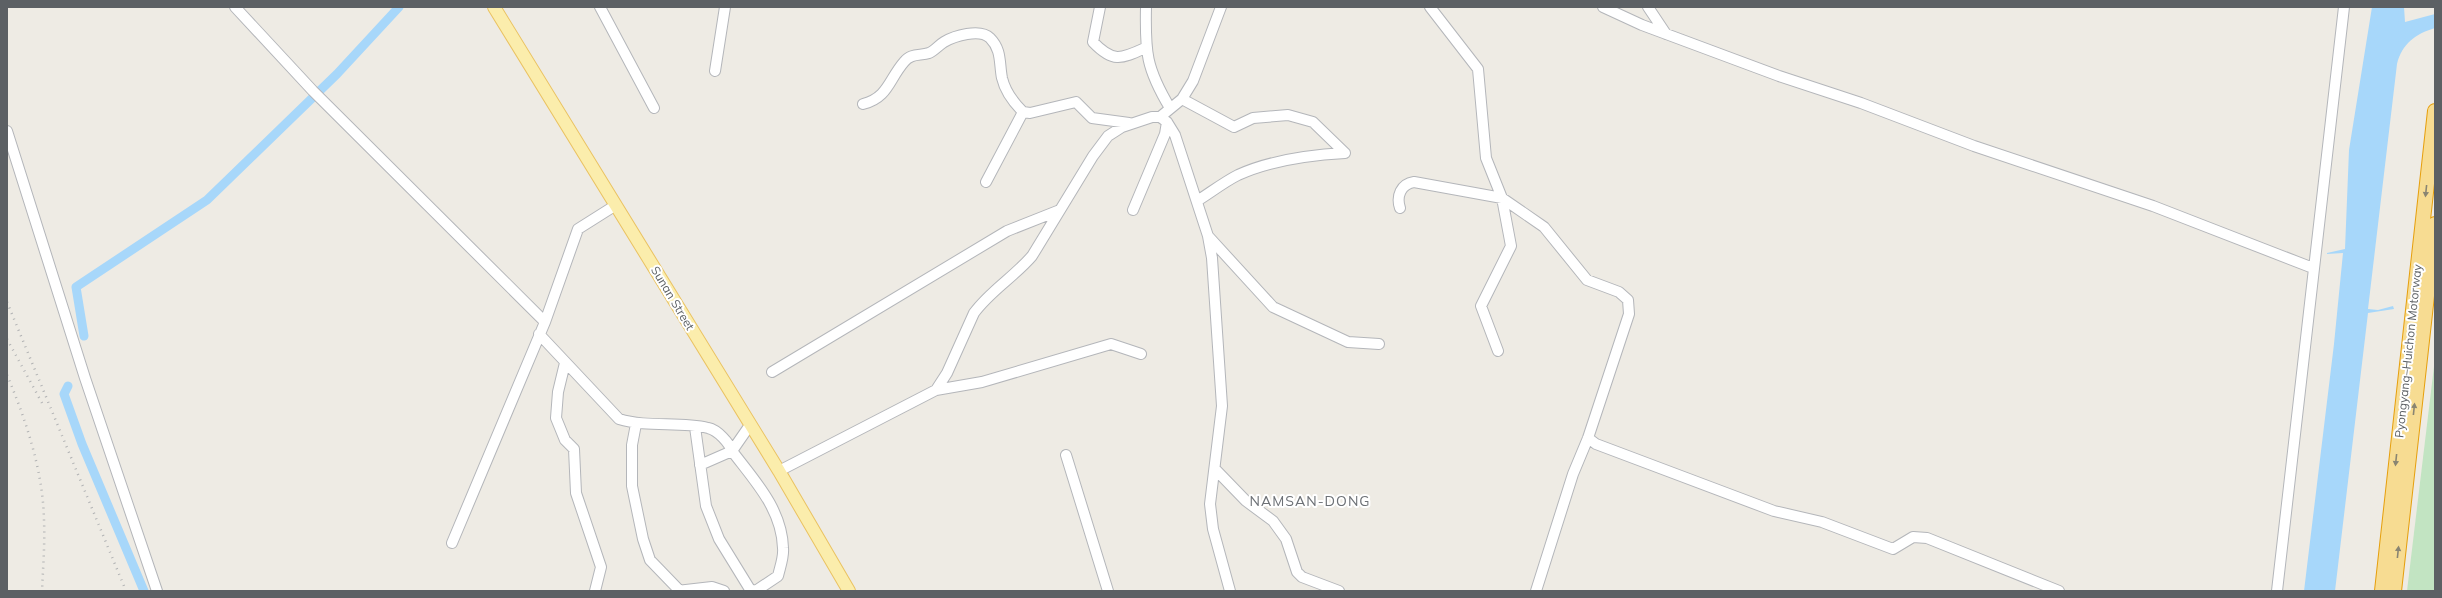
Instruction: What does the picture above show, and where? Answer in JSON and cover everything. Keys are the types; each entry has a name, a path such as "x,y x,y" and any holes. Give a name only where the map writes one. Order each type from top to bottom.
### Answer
{"highway":[{"name":"Pyongyang–Huichon Motorway","path":"2382,591 2435,111"},
{"name":"Pyongyang–Huichon Motorway","path":"2394,591 2435,224"}],"main road":[{"name":"Sunan Street","path":"494,7 779,471 849,591"}],"street":[{"path":"236,7 313,91 546,322"},
{"path":"600,7 654,108"},
{"path":"715,71 725,7"},
{"path":"1100,7 1093,42 1103,52 1112,57 1122,58 1145,48"},
{"path":"1146,7 1145,48 1157,85 1170,108"},
{"path":"1133,210 1165,134 1163,120 1170,108 1182,99 1193,81 1221,7"},
{"path":"1430,7 1478,69 1486,158 1502,198 1511,246 1481,306 1498,351"},
{"path":"1603,7 1666,34 1779,76 1861,103 1974,146 2153,206 2313,268"},
{"path":"1648,7 1666,34"},
{"path":"2277,591 2344,7"},
{"path":"863,104 880,97 904,62 910,56 930,53 945,41 969,33 989,36 995,44 998,50 1006,87 1023,112 1030,113 1076,102 1092,118 1131,123"},
{"path":"1182,99 1234,127 1254,118 1288,115 1313,122 1345,153 1318,155 1264,165 1237,176 1197,201"},
{"path":"986,182 1023,112"},
{"path":"936,390 948,373 974,313 980,304 1028,260 1093,156 1108,136 1131,123 1152,117 1163,120 1175,135 1208,236 1214,273 1222,396 1210,515 1230,591"},
{"path":"7,131 85,378 157,591"},
{"path":"1400,208 1398,201 1400,192 1409,183 1414,182 1502,198 1544,227 1587,280 1618,292 1628,300 1629,314 1588,438 1573,474 1536,591"},
{"path":"452,543 539,334 546,322 578,230 616,205"},
{"path":"772,372 1007,231 1060,210"},
{"path":"1208,236 1273,307 1348,342 1379,344"},
{"path":"539,334 619,419 636,424 695,427 710,428 729,443 732,451 767,497 782,529 784,550 778,576 753,591 719,539 706,506 695,427"},
{"path":"779,471 936,390 982,382 1111,344 1142,354"},
{"path":"565,363 558,392 556,418 565,440 574,449 576,493 601,567 595,591"},
{"path":"636,424 632,445 632,486 643,539 650,560 678,591 712,587 724,591"},
{"path":"700,465 732,451 750,426"},
{"path":"1588,438 1596,444 1774,511 1822,522 1893,549 1913,537 1927,538 2059,591"},
{"path":"1066,455 1108,591"},
{"path":"1215,469 1246,501 1273,521 1286,539 1297,572 1302,577 1339,591"}],"green space":[{"path":"2435,358 2435,591 2407,591"}],"water":[{"path":"2372,7 2404,7 2405,22 2435,14 2435,28 2421,33 2410,41 2402,51 2397,64 2368,309 2378,310 2393,306 2394,309 2368,313 2335,591 2304,591 2334,344 2343,253 2327,253 2345,249 2349,150"}],"waterway":[{"path":"84,336 76,287 207,200 337,74 399,7"},
{"path":"68,386 64,394 82,444 144,591"}],"railway":[{"path":"7,302 126,591"},
{"path":"7,339 42,403"},
{"path":"7,375 21,410 37,464 43,502 44,556 42,591"}],"district":[{"name":"NAMSAN-DONG","path":"1310,501"}]}
